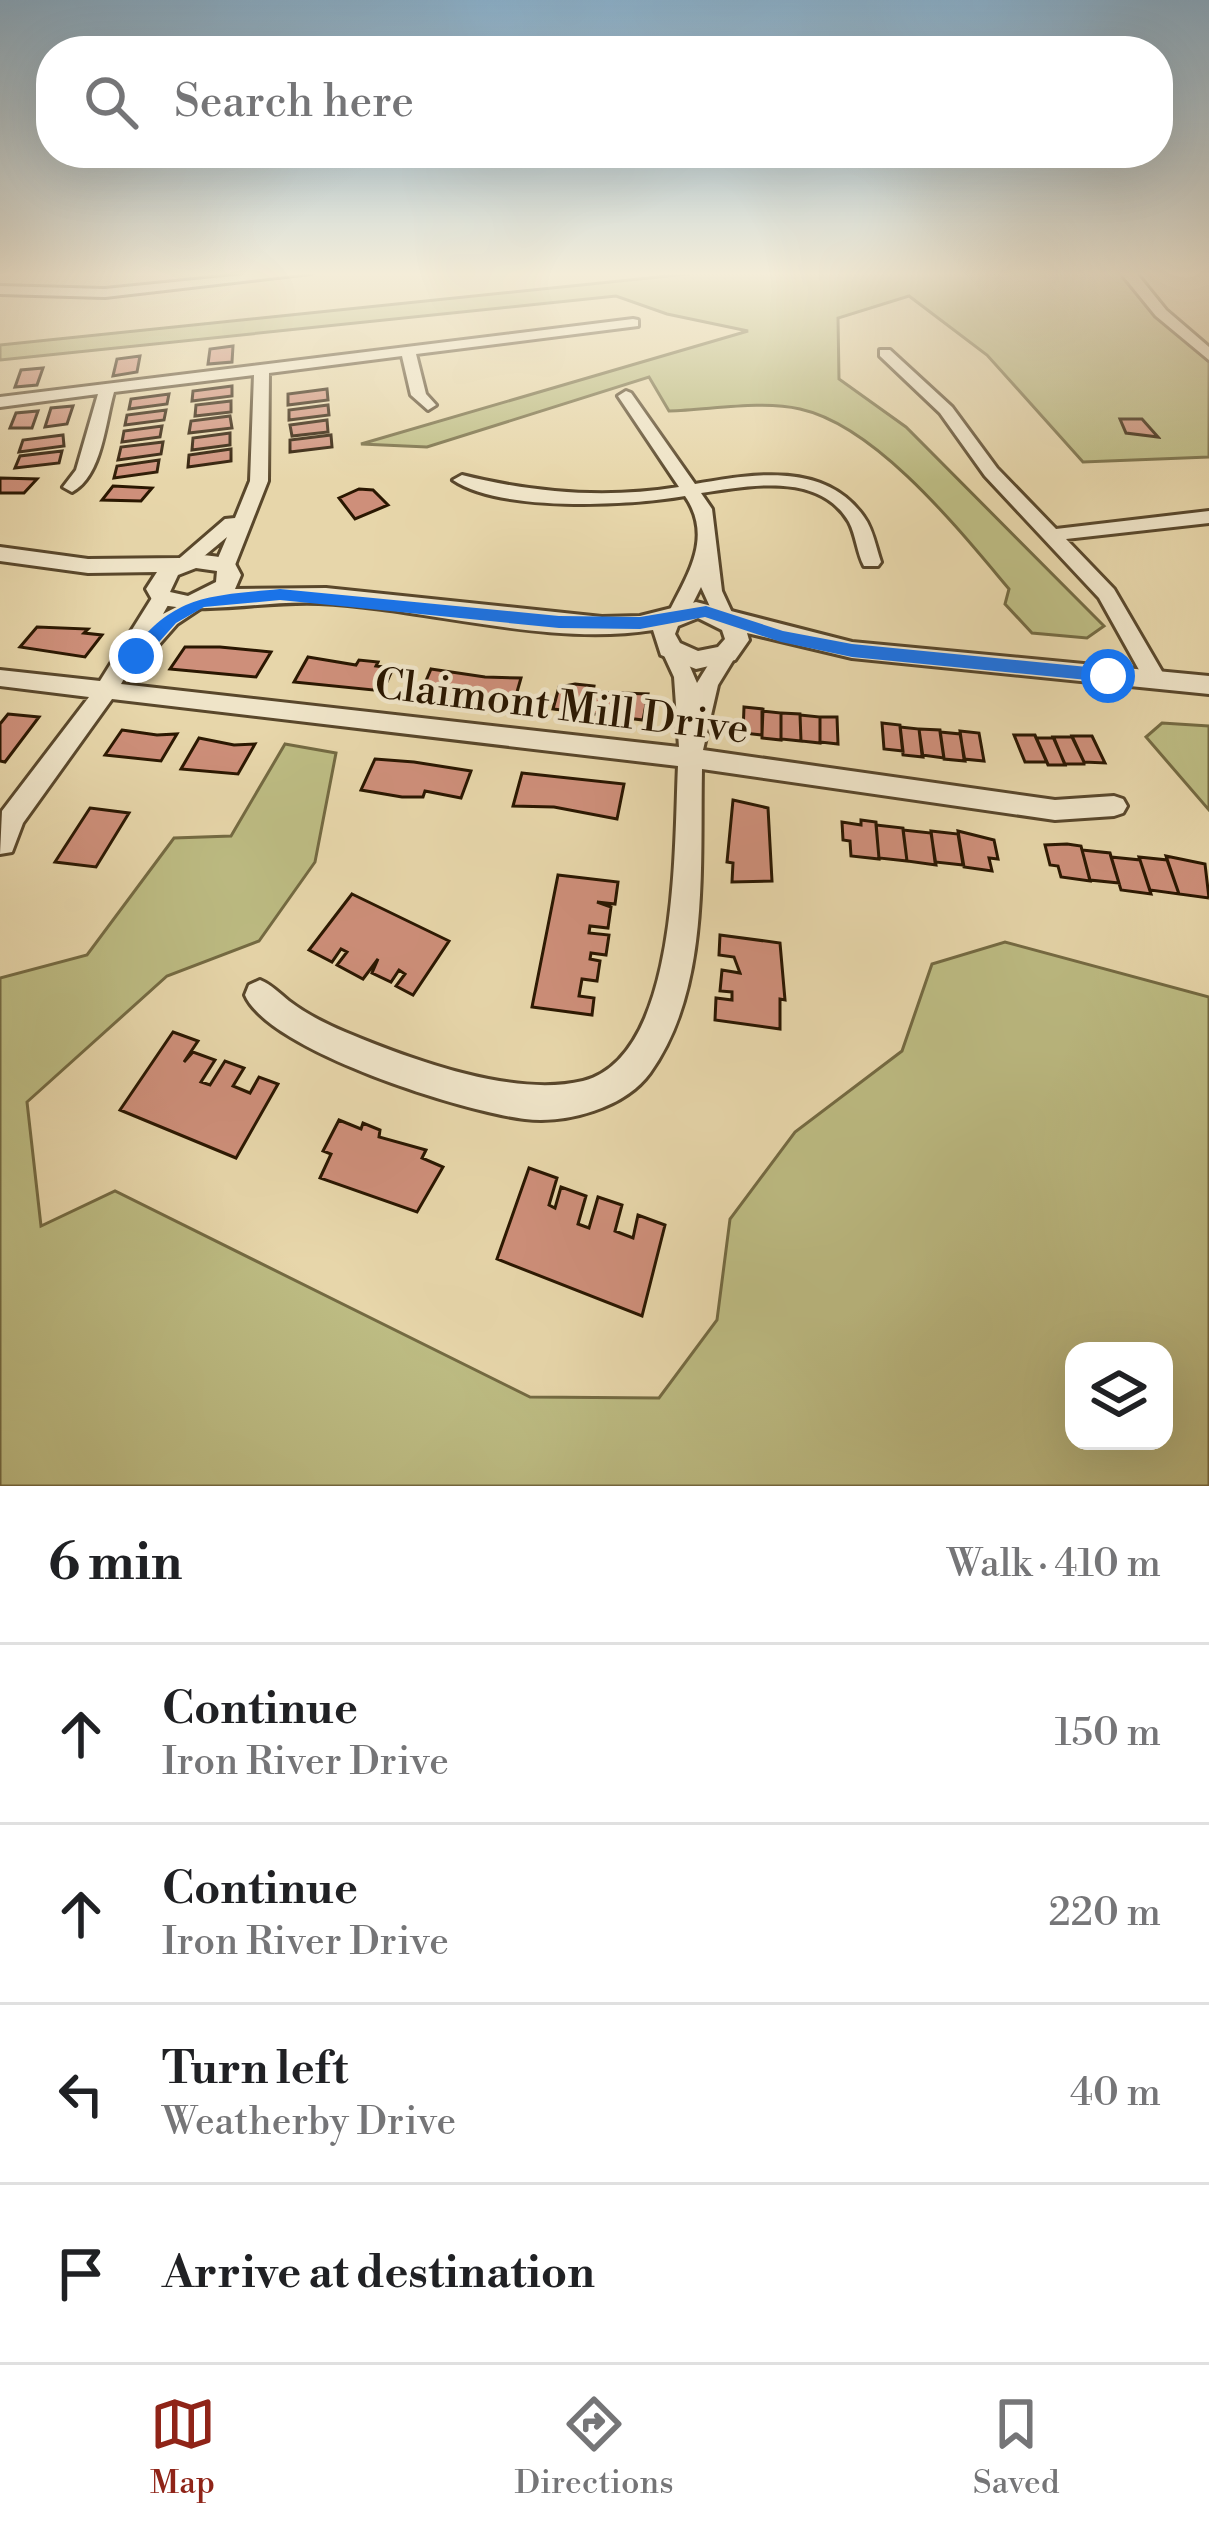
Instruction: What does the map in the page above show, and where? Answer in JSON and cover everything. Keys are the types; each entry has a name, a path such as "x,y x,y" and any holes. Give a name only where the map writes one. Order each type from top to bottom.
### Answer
{"street":[{"path":"0,402 488,342"},
{"path":"408,353 418,395 428,405"},
{"path":"885,353 946,410 991,472 1117,607 1156,680"},
{"path":"3,844 10,819 124,664 170,619 226,586 227,568 259,482 262,370"},
{"path":"72,487 84,471 107,389"},
{"path":"626,396 703,509 713,597 736,640 707,685 690,749"},
{"path":"462,480 498,489 611,499 759,477 812,487 843,506 867,540 871,562"},
{"path":"124,664 123,656 160,597 159,583 244,516"},
{"path":"1051,535 1209,517"},
{"path":"0,554 88,566 203,560 280,595"},
{"path":"260,995 300,1030 505,1103 561,1103 624,1077 646,1056 671,1008 690,749 684,672 663,634 706,557"},
{"path":"88,566 182,604 280,595 559,622 640,623 696,610 852,650"},
{"path":"559,622 696,660 728,653 852,650 1209,685"},
{"name":"Claimont Mill Drive","path":"0,678 104,693 690,749 1055,811 1114,806"}],"shaded area":[{"path":"26,342 170,342 0,360 0,345"},
{"path":"709,342 838,342 839,379 906,427 1104,626 1087,638 1032,633 1005,604 1009,589 915,484 858,436 800,409 752,405 669,411 649,377 427,447 361,444"},
{"path":"970,342 1190,342 1209,362 1209,457 1083,462"},
{"path":"1162,723 1209,726 1209,810 1146,737"},
{"path":"285,744 336,753 315,862 259,941 167,976 27,1102 41,1226 115,1191 530,1397 659,1398 717,1320 730,1219 795,1132 902,1051 932,964 1005,942 1209,997 1209,1486 0,1486 0,978 87,955 174,838 231,836"}],"building":[{"path":"233,346 232,362 208,364 210,349"},
{"path":"140,356 137,372 113,376 117,359"},
{"path":"43,368 37,385 15,387 21,370"},
{"path":"232,386 232,396 192,401 193,391"},
{"path":"327,389 328,400 288,405 288,394"},
{"path":"169,394 167,404 129,409 131,399"},
{"path":"231,401 231,412 195,416 196,405"},
{"path":"328,405 329,415 289,420 289,410"},
{"path":"73,406 67,424 45,427 51,408"},
{"path":"166,410 164,420 125,425 127,415"},
{"path":"38,411 32,428 10,428 16,413"},
{"path":"230,416 232,428 189,433 191,421"},
{"path":"1120,419 1142,419 1158,437 1126,433"},
{"path":"327,420 328,432 292,436 290,425"},
{"path":"162,426 160,437 122,442 124,431"},
{"path":"230,433 230,445 192,450 193,438"},
{"path":"63,435 64,446 19,452 23,440"},
{"path":"331,435 332,447 290,452 290,440"},
{"path":"163,442 161,454 118,460 121,447"},
{"path":"231,449 231,461 188,467 189,455"},
{"path":"62,451 59,463 15,468 20,456"},
{"path":"159,460 157,472 114,478 117,466"},
{"path":"0,478 37,479 24,493 0,493"},
{"path":"113,486 152,488 141,501 102,500"},
{"path":"359,489 373,490 388,505 355,519 339,498"},
{"path":"37,627 88,629 84,633 102,635 85,657 20,647"},
{"path":"185,647 271,652 256,677 170,669"},
{"path":"308,657 356,665 359,660 378,662 376,666 393,668 383,691 294,682"},
{"path":"431,669 521,678 513,706 420,695"},
{"path":"594,686 593,692 648,694 643,720 553,709 559,687"},
{"path":"744,707 763,709 762,735 743,733"},
{"path":"762,711 781,713 781,740 762,738"},
{"path":"781,713 800,714 801,741 781,739"},
{"path":"8,714 39,717 5,762 0,761 0,724"},
{"path":"800,715 820,717 820,743 801,741"},
{"path":"820,717 837,717 838,744 820,742"},
{"path":"882,723 900,725 903,751 884,749"},
{"path":"900,727 919,729 923,757 903,755"},
{"path":"919,729 940,730 944,758 922,755"},
{"path":"122,730 177,734 161,761 105,755"},
{"path":"960,731 979,733 984,761 964,759"},
{"path":"940,732 960,734 965,761 944,759"},
{"path":"1014,735 1035,735 1047,762 1025,762"},
{"path":"1072,736 1092,736 1105,763 1084,762"},
{"path":"1053,737 1072,737 1084,764 1065,764"},
{"path":"199,738 255,744 238,774 181,769"},
{"path":"1036,738 1054,738 1065,765 1048,765"},
{"path":"375,759 471,771 461,798 425,791 423,797 402,797 361,790"},
{"path":"522,773 624,784 617,819 554,807 513,806"},
{"path":"733,800 768,808 772,881 732,882 733,863 727,862"},
{"path":"90,808 129,813 96,867 55,862"},
{"path":"861,820 876,822 879,859 851,856 850,841 843,840 842,822 861,825"},
{"path":"876,825 903,828 907,861 879,858"},
{"path":"903,830 931,833 936,865 907,861"},
{"path":"931,831 958,834 963,865 935,862"},
{"path":"958,831 994,840 998,859 989,858 992,871 964,867"},
{"path":"1045,845 1081,846 1090,881 1061,877 1058,866 1050,865"},
{"path":"1082,850 1110,853 1119,883 1090,880"},
{"path":"1166,856 1205,864 1209,898 1179,894"},
{"path":"1111,857 1140,860 1151,894 1121,890"},
{"path":"1139,857 1167,860 1179,894 1150,890"},
{"path":"558,875 618,882 615,904 597,902 611,907 608,928 590,926 589,933 609,935 606,955 591,953 590,959 600,961 597,981 582,979 579,996 594,998 592,1015 532,1007"},
{"path":"352,894 449,941 413,995 396,986 405,974 399,970 391,982 372,973 378,959 363,979 337,965 347,952 341,949 332,962 309,950"},
{"path":"720,935 780,943 785,1000 780,999 780,1029 715,1020 716,998 732,1000 732,992 720,991 722,970 740,973 734,957 719,955"},
{"path":"173,1032 198,1041 184,1062 193,1052 215,1060 201,1082 210,1085 225,1061 244,1068 233,1086 250,1093 259,1077 278,1084 236,1158 120,1110"},
{"path":"339,1120 361,1129 363,1123 380,1130 379,1137 426,1150 422,1158 443,1167 417,1212 320,1178 331,1154 323,1151"},
{"path":"529,1168 557,1178 549,1205 555,1208 561,1187 586,1196 578,1224 589,1228 598,1197 622,1205 615,1231 633,1238 638,1215 665,1225 642,1316 497,1259"}],"route":[{"path":"136,656 170,619 200,602 280,595 559,622 640,623 696,610 781,636 852,650 1108,676"}]}
